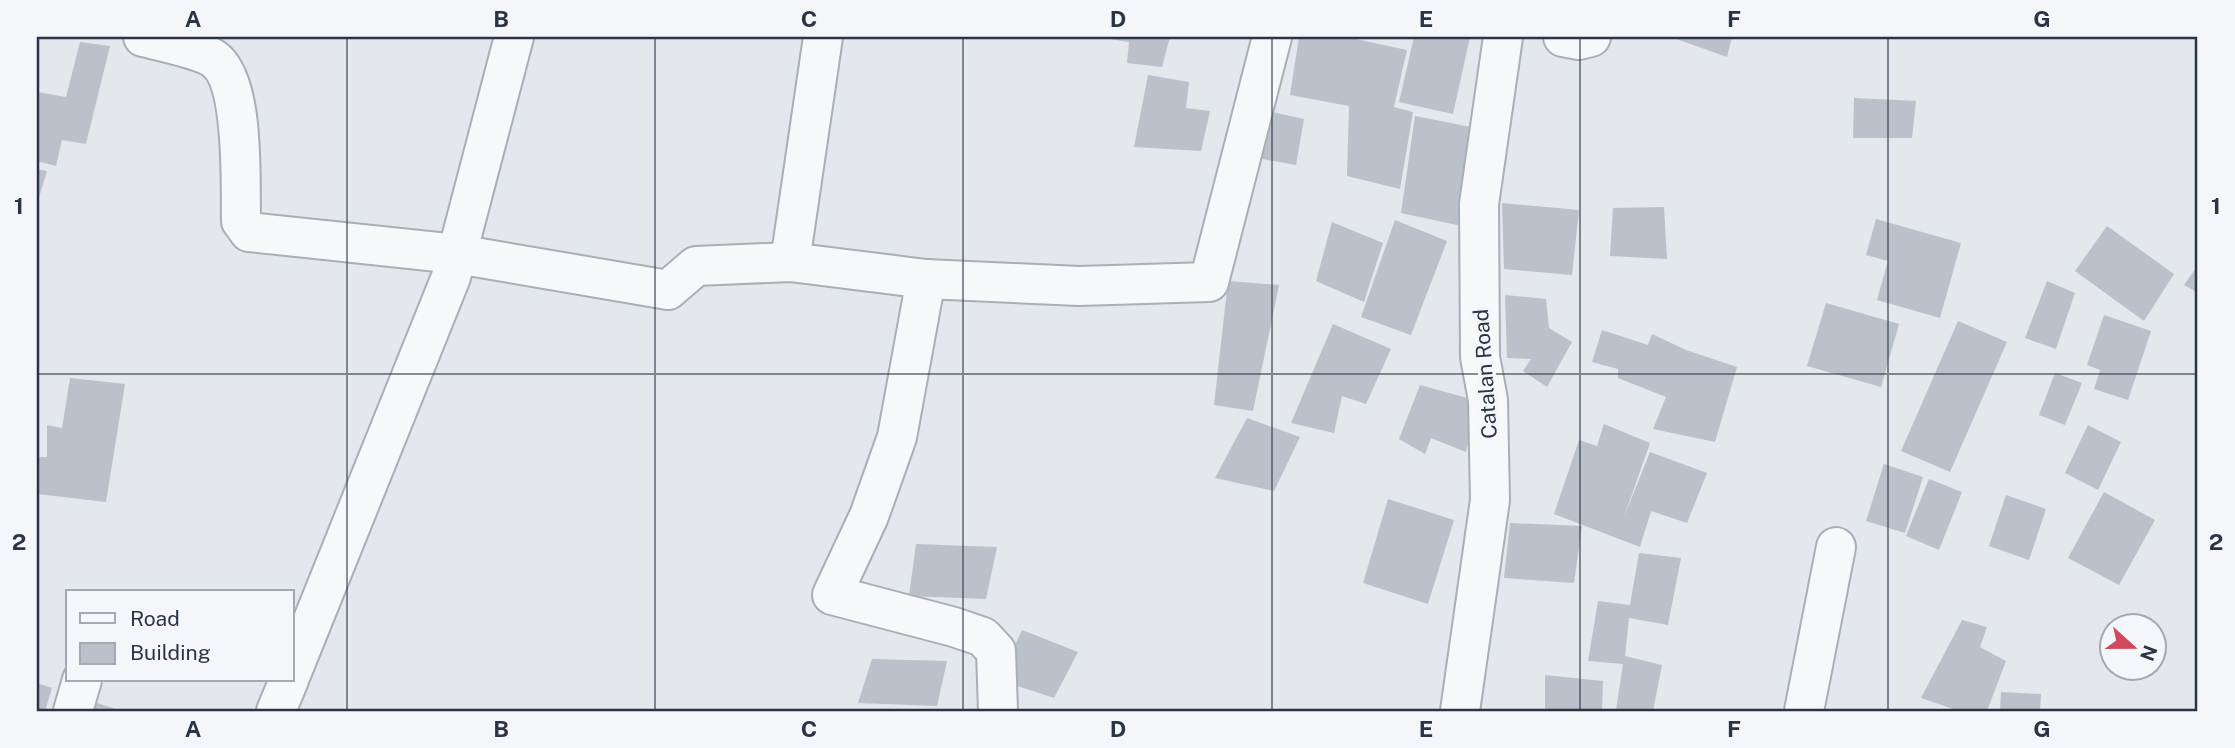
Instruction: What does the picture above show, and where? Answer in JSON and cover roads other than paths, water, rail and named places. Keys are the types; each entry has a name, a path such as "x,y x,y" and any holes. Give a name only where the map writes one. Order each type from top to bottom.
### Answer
{"street":[{"path":"143,37 211,57 225,69 236,100 241,221 249,232 457,254 668,290 696,266 790,262 926,279 1079,286 1209,282 1272,37"},
{"path":"294,667 451,277 514,37"},
{"path":"790,262 823,37"},
{"name":"Catalan Road","path":"1460,711 1490,500 1488,400 1480,356 1479,204 1503,37"},
{"path":"1563,37 1579,40 1591,37"},
{"path":"926,279 897,437 869,516 832,595 983,637 996,651 998,711"},
{"path":"1804,711 1836,547"},
{"path":"73,711 81,682"},
{"path":"276,711 288,682"}]}
